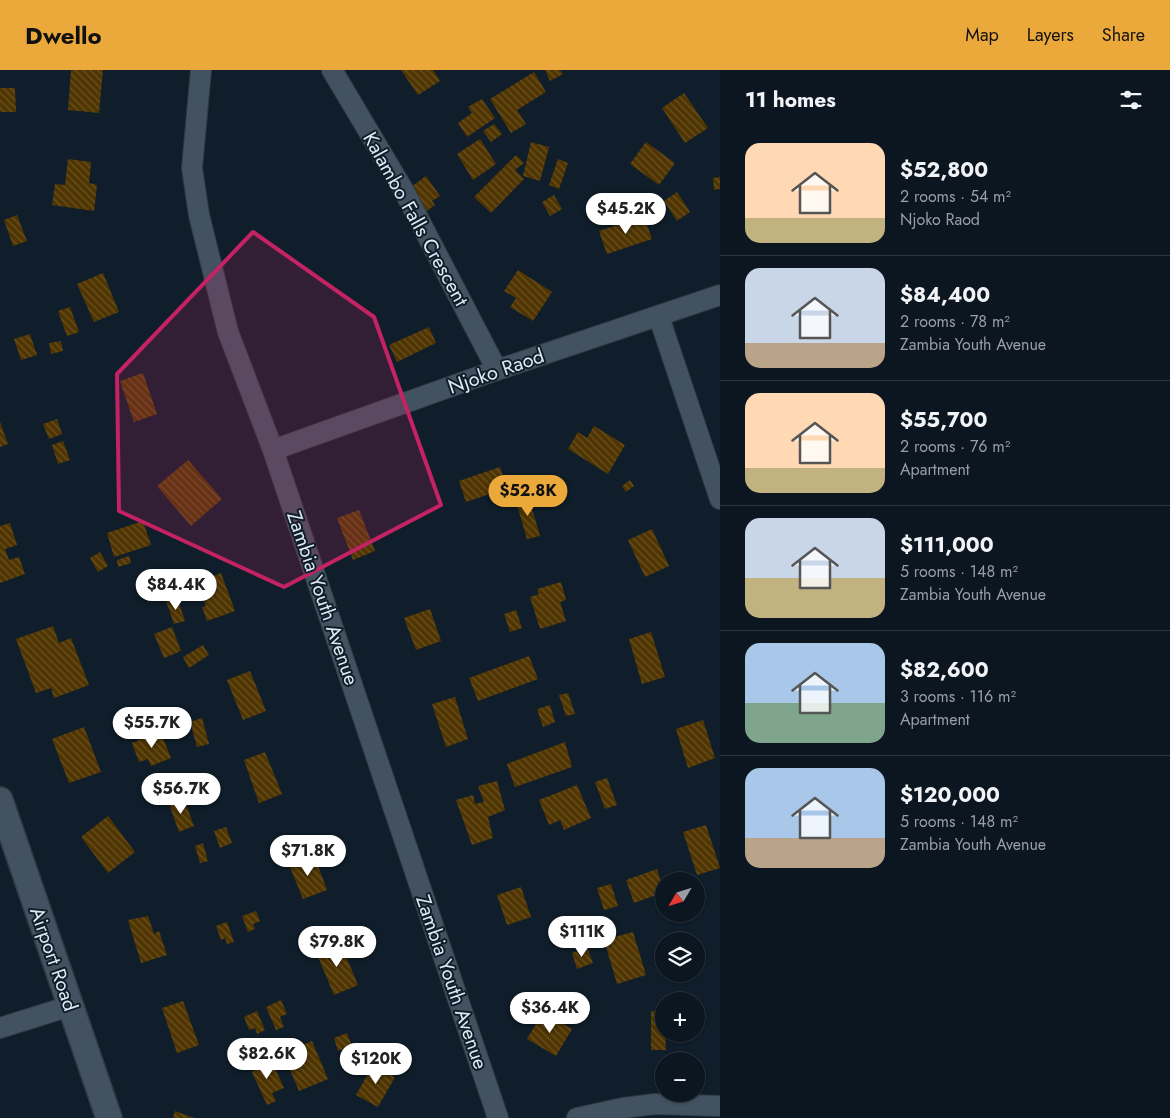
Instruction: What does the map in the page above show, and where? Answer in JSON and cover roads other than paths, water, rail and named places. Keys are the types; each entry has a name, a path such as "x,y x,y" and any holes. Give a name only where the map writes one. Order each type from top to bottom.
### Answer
{"street":[{"name":"Zambia Youth Avenue","path":"201,70 192,168 198,215 228,332 273,450 498,1118"},
{"name":"Kalambo Falls Crescent","path":"332,70 404,191 497,370"},
{"name":"Njoko Raod","path":"273,450 497,370 720,295"},
{"path":"659,317 720,499"},
{"name":"Airport Road","path":"0,800 109,1118"},
{"path":"0,1028 70,1006"},
{"path":"577,1118 624,1108 655,1104 720,1106"}]}
